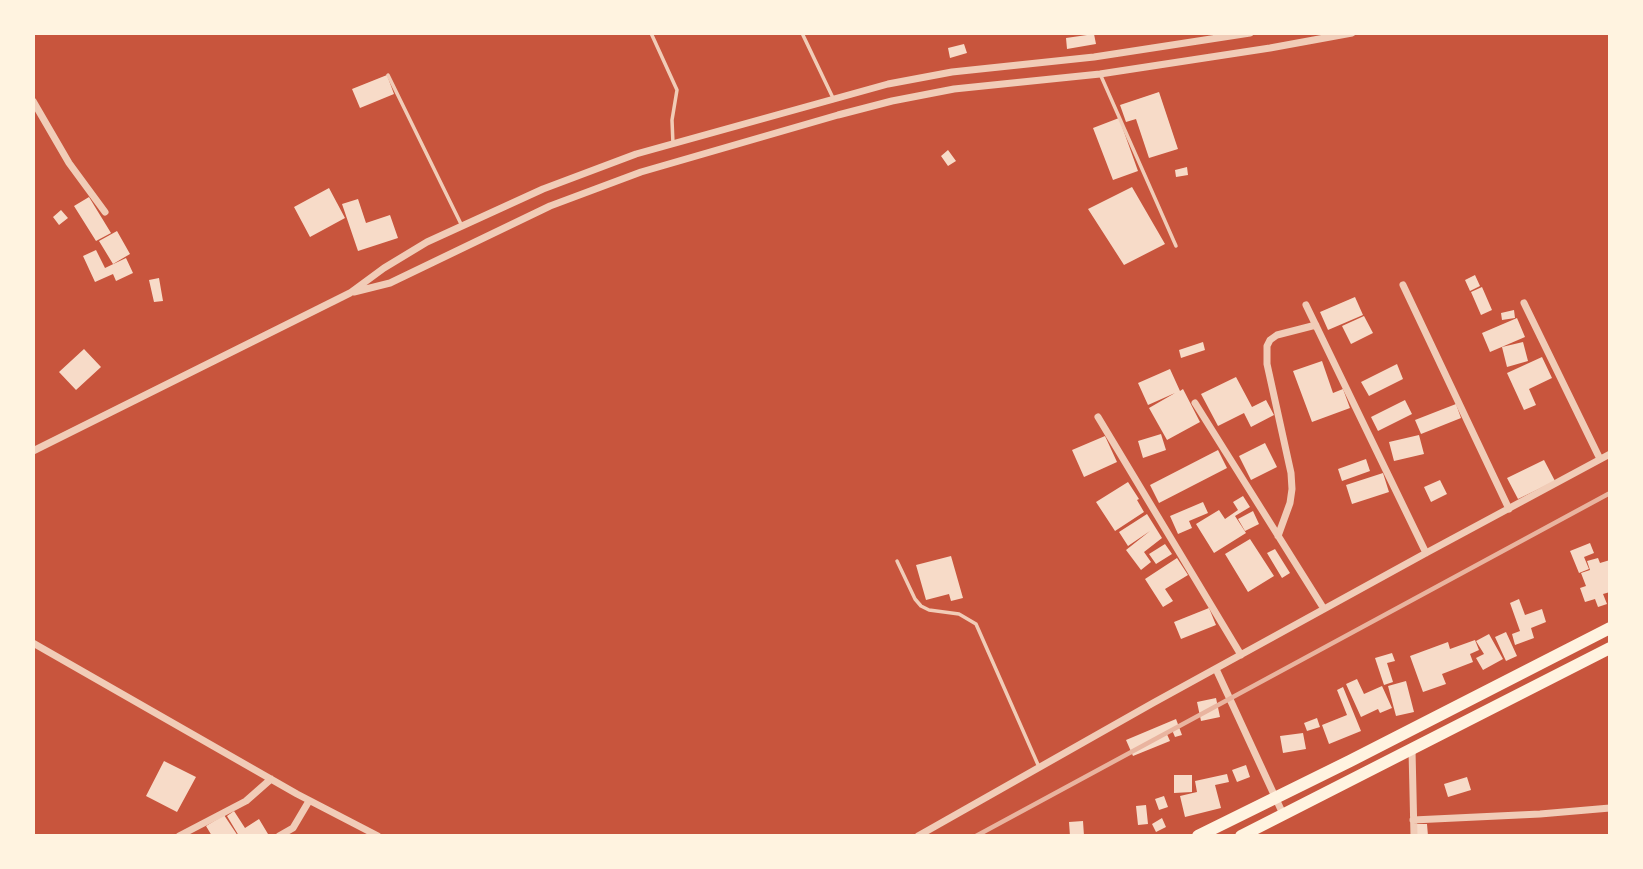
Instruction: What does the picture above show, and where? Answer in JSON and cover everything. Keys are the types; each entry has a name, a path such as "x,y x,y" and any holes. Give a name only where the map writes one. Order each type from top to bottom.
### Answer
{"main road":[{"path":"1198,836 1610,628"},
{"path":"1241,836 1610,649"}],"street":[{"path":"33,451 350,293 427,242 543,189 636,154 888,84 951,72 1094,57 1250,33"},
{"path":"350,293 390,283 550,206 654,168 891,101 954,89 1100,74 1352,33"},
{"path":"33,101 69,163 105,212"},
{"path":"1403,285 1508,509"},
{"path":"1524,303 1600,459"},
{"path":"1306,305 1426,552"},
{"path":"1278,537 1290,503 1291,473 1267,364 1266,346 1278,335 1316,325"},
{"path":"1195,403 1324,609"},
{"path":"1098,417 1241,655"},
{"path":"918,836 1426,552 1610,454"},
{"path":"33,643 309,801 378,836"},
{"path":"1216,669 1283,814"},
{"path":"1412,750 1414,836"},
{"path":"179,836 246,801 271,779"},
{"path":"279,836 293,828 309,801"},
{"path":"1413,820 1610,808"}],"lane":[{"path":"651,33 677,90 673,144"},
{"path":"802,33 833,98"},
{"path":"1100,74 1175,246"},
{"path":"388,75 461,226"},
{"path":"897,561 921,606 929,610 959,614 976,624 1039,767"}],"building":[{"path":"1094,34 1096,44 1067,49 1066,38"},
{"path":"964,44 967,53 950,58 948,48"},
{"path":"387,75 394,94 360,108 352,89"},
{"path":"1159,92 1178,149 1149,158 1136,119 1126,122 1120,105"},
{"path":"1119,118 1138,171 1113,180 1093,128"},
{"path":"948,150 956,161 948,166 941,156"},
{"path":"1187,167 1188,175 1176,177 1175,170"},
{"path":"1132,187 1165,244 1124,265 1088,209"},
{"path":"329,188 345,218 310,237 294,207"},
{"path":"89,197 111,233 96,241 74,206"},
{"path":"358,199 366,223 390,215 398,238 358,251 342,204"},
{"path":"61,210 68,218 59,225 53,217"},
{"path":"117,231 130,254 113,264 99,241"},
{"path":"96,250 105,268 126,258 133,273 116,281 113,274 95,282 83,256"},
{"path":"1475,275 1480,286 1470,291 1465,280"},
{"path":"159,278 163,301 154,302 149,280"},
{"path":"1482,287 1492,310 1481,315 1471,292"},
{"path":"1355,297 1363,315 1328,330 1320,312"},
{"path":"1514,310 1515,318 1502,320 1501,313"},
{"path":"1364,316 1373,333 1351,344 1342,326"},
{"path":"1517,318 1525,337 1490,352 1482,333"},
{"path":"1203,342 1205,350 1181,358 1179,350"},
{"path":"1523,342 1528,361 1507,367 1502,347"},
{"path":"84,349 101,367 76,390 59,372"},
{"path":"1542,357 1552,378 1529,389 1536,405 1524,410 1507,373"},
{"path":"1322,361 1333,393 1343,389 1350,408 1312,422 1293,371"},
{"path":"1397,364 1403,379 1369,396 1361,382"},
{"path":"1170,369 1180,391 1183,389 1200,422 1167,440 1149,408 1175,393 1148,405 1138,383"},
{"path":"1236,377 1252,407 1266,400 1274,415 1251,427 1244,413 1218,426 1201,394"},
{"path":"1405,400 1412,414 1378,431 1371,417"},
{"path":"1456,404 1461,418 1421,434 1415,420"},
{"path":"1161,434 1166,450 1143,458 1138,441"},
{"path":"1419,435 1424,454 1394,461 1389,442"},
{"path":"1105,436 1117,462 1084,477 1072,450"},
{"path":"1265,443 1277,467 1251,480 1239,456"},
{"path":"1218,450 1227,468 1159,503 1150,485"},
{"path":"1366,459 1370,471 1342,481 1338,469"},
{"path":"1544,460 1555,481 1518,499 1507,478"},
{"path":"1383,473 1389,492 1352,504 1346,485"},
{"path":"1440,480 1447,494 1431,502 1424,487"},
{"path":"1128,482 1144,512 1115,531 1096,502"},
{"path":"1243,496 1250,507 1235,516 1246,533 1214,553 1196,524 1219,510 1225,519 1238,510 1233,502"},
{"path":"1203,502 1208,513 1189,521 1192,528 1178,534 1170,516"},
{"path":"1253,511 1259,524 1245,531 1238,519"},
{"path":"1147,514 1162,538 1144,552 1151,562 1141,570 1126,550 1150,531 1128,546 1119,532"},
{"path":"1250,539 1274,576 1248,592 1225,554"},
{"path":"1590,543 1594,553 1584,557 1589,569 1579,573 1570,551"},
{"path":"1165,544 1172,554 1156,564 1149,554"},
{"path":"1275,549 1290,573 1282,578 1267,553"},
{"path":"951,556 963,598 951,601 949,594 926,600 916,565"},
{"path":"1177,558 1188,575 1165,589 1173,601 1163,607 1145,579"},
{"path":"1598,558 1600,563 1610,560 1610,592 1603,594 1607,604 1598,607 1595,599 1585,602 1580,588 1586,586 1581,573 1590,570 1587,561"},
{"path":"1519,599 1525,615 1542,609 1546,622 1531,628 1534,638 1515,645 1512,634 1520,631 1510,603"},
{"path":"1209,608 1216,625 1181,639 1174,622"},
{"path":"1506,632 1517,656 1506,661 1495,637"},
{"path":"1489,634 1503,659 1483,670 1476,658 1484,654 1476,641"},
{"path":"1475,640 1479,650 1470,654 1473,662 1442,674 1446,684 1423,692 1410,656 1448,642 1450,649"},
{"path":"1392,653 1395,661 1387,663 1393,682 1384,685 1375,658"},
{"path":"1357,679 1364,694 1382,686 1392,708 1380,713 1378,709 1361,717 1346,684"},
{"path":"1406,681 1414,712 1396,716 1388,686"},
{"path":"1343,687 1361,731 1329,744 1322,725 1347,715 1337,690"},
{"path":"1216,698 1220,717 1201,721 1197,702"},
{"path":"1317,718 1320,727 1307,731 1304,723"},
{"path":"1176,719 1182,735 1175,737 1172,730 1166,732 1170,741 1133,756 1126,740"},
{"path":"1303,733 1306,749 1283,753 1280,736"},
{"path":"164,761 196,777 177,812 146,796"},
{"path":"1246,765 1250,777 1237,782 1232,770"},
{"path":"1227,774 1229,782 1215,785 1221,808 1185,817 1180,796 1197,792 1195,781"},
{"path":"1174,775 1192,775 1192,792 1174,793"},
{"path":"1467,777 1471,790 1448,797 1444,784"},
{"path":"1164,796 1168,807 1159,810 1155,799"},
{"path":"1146,805 1148,824 1138,825 1136,806"},
{"path":"234,811 245,828 259,819 268,834 239,836 227,816"},
{"path":"224,815 238,836 212,836 206,826"},
{"path":"1162,818 1166,827 1156,832 1152,824"},
{"path":"1083,821 1084,836 1070,836 1069,822"},
{"path":"1414,824 1427,824 1428,836 1415,836"}],"railway":[{"path":"976,836 1610,493"}]}
